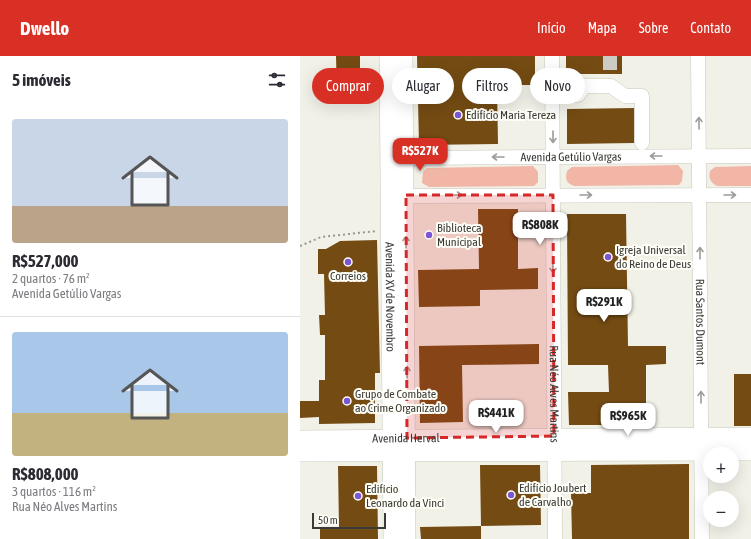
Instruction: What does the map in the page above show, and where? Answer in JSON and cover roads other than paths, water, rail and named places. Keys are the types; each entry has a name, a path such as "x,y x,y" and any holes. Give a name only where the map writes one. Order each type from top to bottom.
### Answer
{"main road":[{"name":"Avenida XV de Novembro","path":"388,56 398,158"},
{"name":"Avenida XV de Novembro","path":"392,539 400,446 398,158 404,56"},
{"name":"Avenida XV de Novembro","path":"398,196 390,230 400,446 407,539"},
{"name":"Avenida Herval","path":"301,448 327,439 495,453 555,444 636,436 751,452"},
{"path":"611,452 636,436"},
{"name":"Avenida Herval","path":"301,448 400,446 478,438 555,444 611,452 701,444 751,436"},
{"path":"478,438 495,453"}],"street":[{"name":"Rua Néo Alves Martins","path":"552,56 552,68"},
{"name":"Rua Santos Dumont","path":"698,56 702,539"},
{"path":"585,86 610,80 625,96 642,96 642,143"},
{"name":"Rua Néo Alves Martins","path":"552,104 555,539"},
{"name":"Avenida Getúlio Vargas","path":"398,158 751,156"},
{"path":"398,196 751,194"}],"tunnel":[{"path":"610,56 610,74"}],"place":[{"name":"Edifício Maria Tereza","path":"458,115"},
{"name":"Biblioteca Municipal","path":"429,235"},
{"name":"Igreja Universal do Reino de Deus","path":"608,257"},
{"name":"Correios","path":"348,262"},
{"name":"Grupo de Combate ao Crime Organizado","path":"347,401"},
{"name":"Edifício Joubert de Carvalho","path":"511,495"},
{"name":"Edifício Leonardo da Vinci","path":"358,496"}]}
